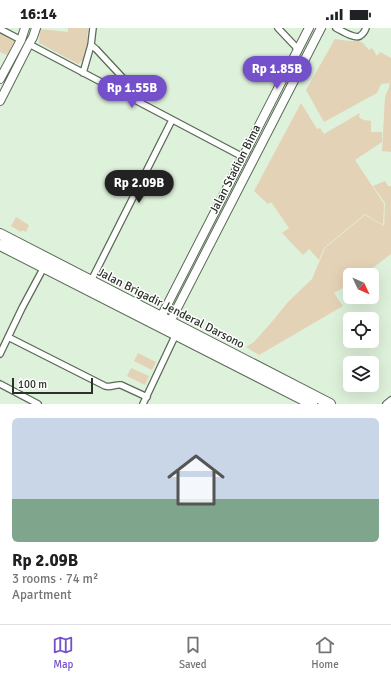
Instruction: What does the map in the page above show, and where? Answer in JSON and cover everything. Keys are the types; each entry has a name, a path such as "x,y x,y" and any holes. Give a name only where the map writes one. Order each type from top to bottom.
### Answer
{"highway":[{"name":"Jalan Brigadir Jenderal Darsono","path":"0,234 30,255 44,267 176,334 289,388 330,404"},
{"name":"Jalan Brigadir Jenderal Darsono","path":"0,245 30,255 91,281 166,319 289,388 312,404"}],"street":[{"path":"0,79 21,40 25,28"},
{"path":"0,101 30,44 36,28"},
{"path":"83,72 91,45 93,28"},
{"path":"278,28 298,50 306,55"},
{"name":"Jalan Stadion Bima","path":"166,319 243,157 309,28"},
{"name":"Jalan Stadion Bima","path":"166,319 252,162 321,28"},
{"path":"336,28 357,37 360,36 366,28"},
{"path":"0,29 252,162"},
{"path":"91,45 123,78 131,98"},
{"path":"14,54 23,58"},
{"path":"91,281 172,120"},
{"path":"0,354 44,267"},
{"path":"143,404 176,334"},
{"path":"8,337 105,386 109,387 122,385 147,396"},
{"path":"0,384 38,404"},
{"path":"386,404 391,400"}],"shaded area":[{"path":"68,28 88,28 86,58 78,64 39,43 40,29 68,32"},
{"path":"0,32 16,40 7,55 0,52"},
{"path":"335,39 359,41 369,50 372,48 377,56 380,52 391,58 391,152 382,151 385,97 389,87 390,74 389,83 381,84 377,93 324,122 306,90"},
{"path":"301,103 317,129 320,128 324,134 360,113 360,118 371,121 371,132 382,132 382,142 355,160 384,204 383,225 365,214 324,248 319,260 309,249 303,255 282,233 289,228 271,202 268,204 254,191"},
{"path":"385,181 388,186 391,186 391,254 373,268 343,268 343,288 334,293 343,306 259,355 246,347 254,342 288,302 312,279 325,248 365,215 384,226 385,203 373,186"},
{"path":"16,217 29,225 26,232 22,230 21,232 11,226"},
{"path":"138,353 156,362 152,370 134,361"},
{"path":"131,368 149,376 145,385 127,376"}]}
